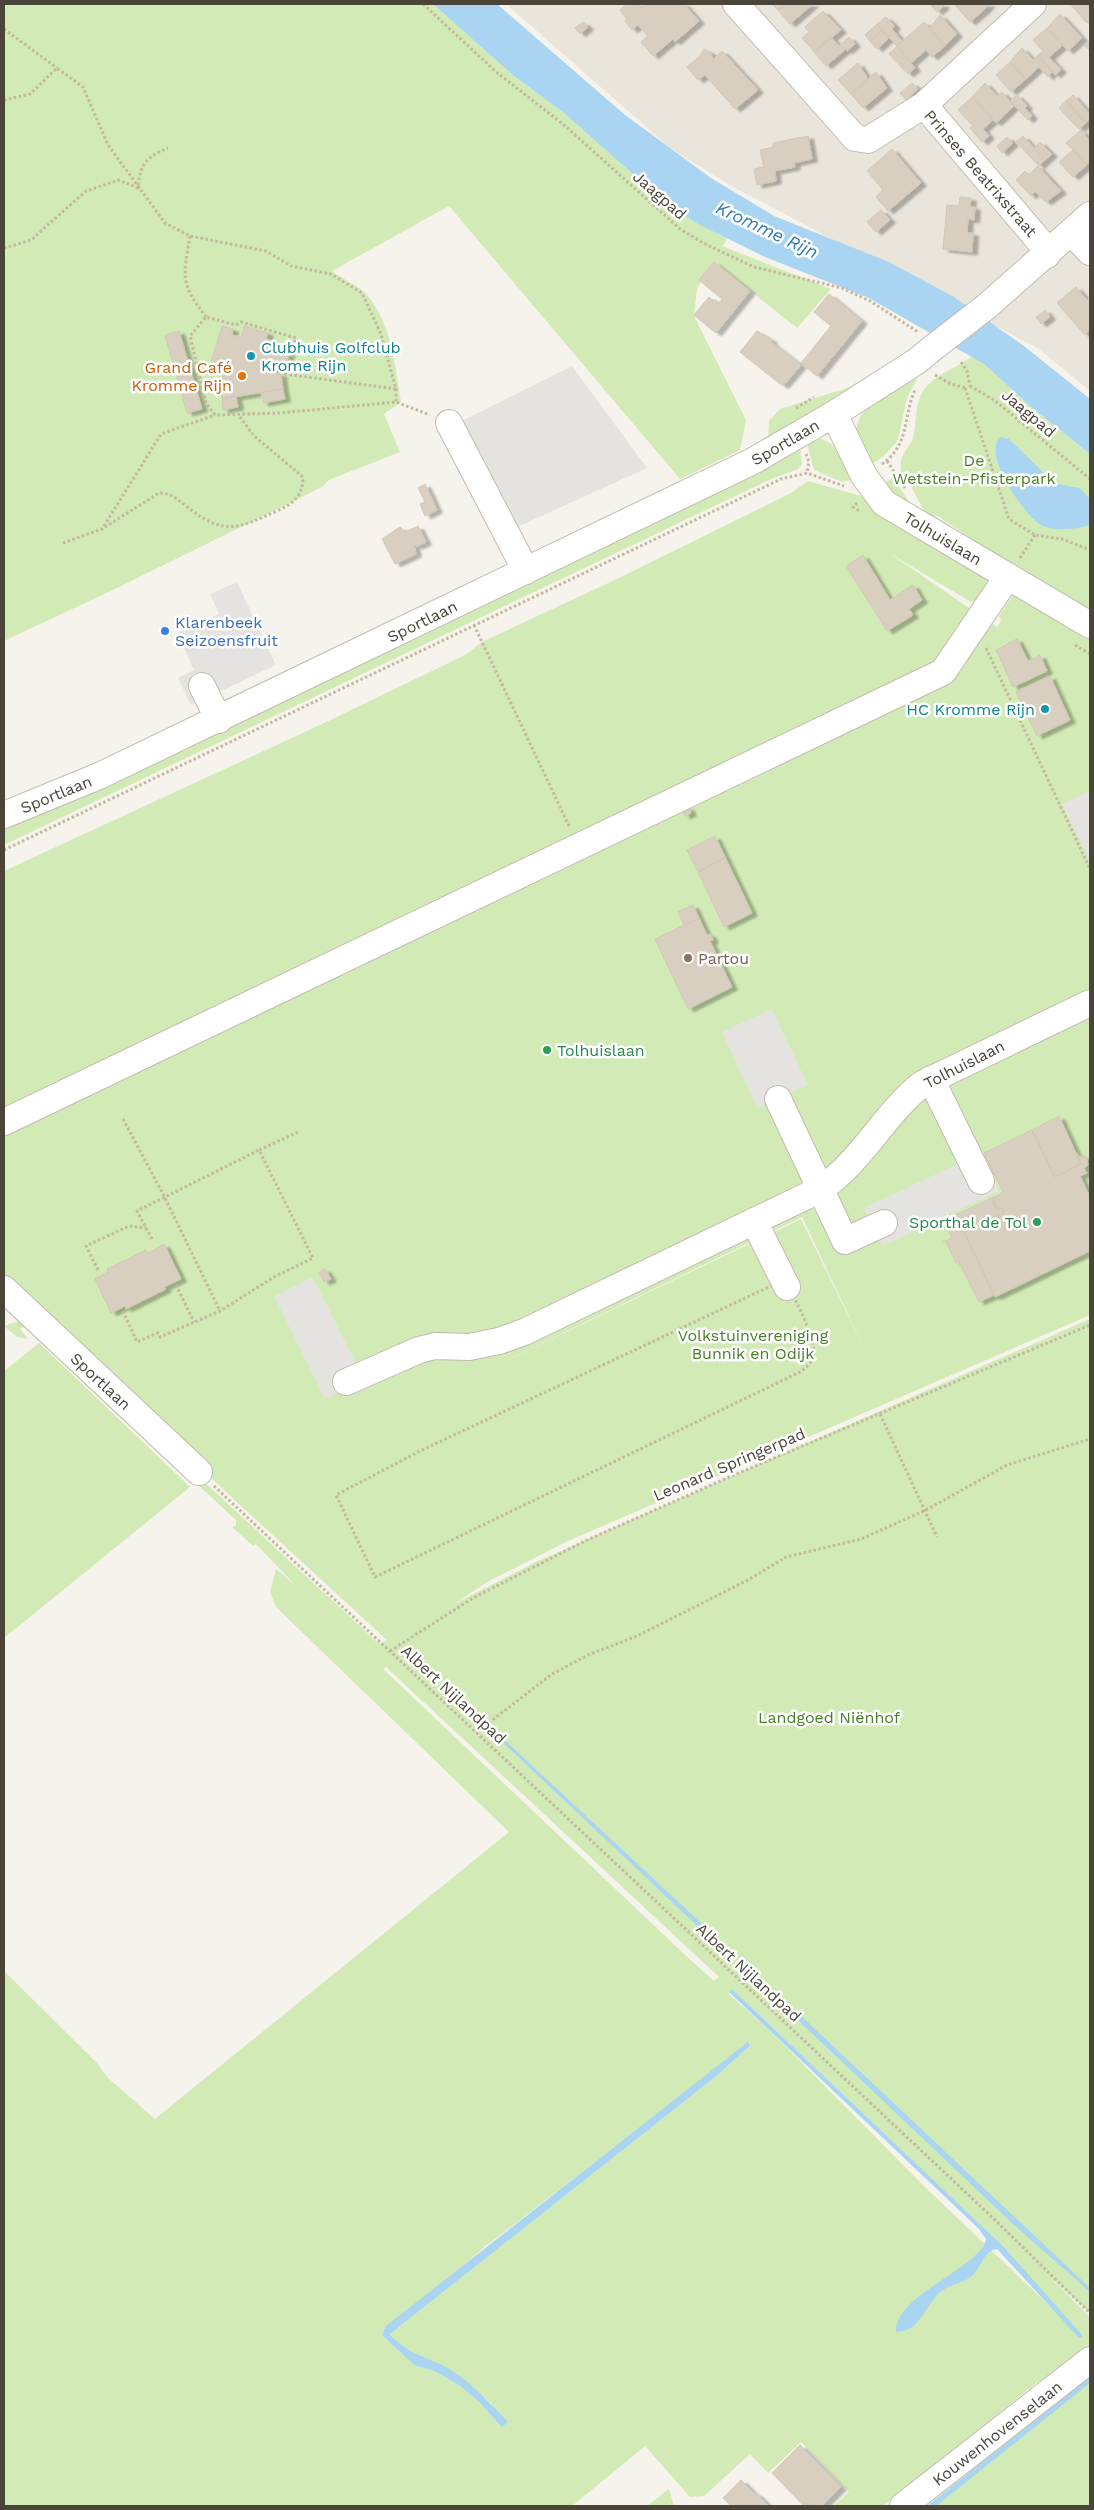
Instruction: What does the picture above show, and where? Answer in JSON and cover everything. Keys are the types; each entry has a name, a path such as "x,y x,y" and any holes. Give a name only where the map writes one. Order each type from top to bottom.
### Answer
{"street":[{"name":"Prinses Beatrixstraat","path":"736,4 855,138 868,140 924,105 1041,243 1047,255"},
{"path":"924,105 1033,4"},
{"name":"Sportlaan","path":"7,815 100,776 219,720 753,461 834,414 917,361 987,306 1047,255 1090,214"},
{"path":"1071,232 1090,252"},
{"name":"Tolhuislaan","path":"834,414 864,476 884,503 1090,625"},
{"path":"449,423 526,571"},
{"path":"4,1122 943,672 1008,576"},
{"path":"202,686 219,720"},
{"name":"Tolhuislaan","path":"346,1382 418,1350 436,1346 469,1347 499,1341 524,1332 819,1190 840,1173 908,1095 931,1079 1090,1003"},
{"path":"931,1079 981,1181"},
{"path":"778,1098 819,1190 845,1241 884,1223"},
{"path":"754,1221 787,1287"},
{"name":"Sportlaan","path":"4,1289 199,1472"},
{"name":"Kouwenhovenselaan","path":"903,2506 1090,2360"}],"path":[{"name":"Jaagpad","path":"422,4 495,71 564,126 680,229 705,244 754,267 842,288 870,302 926,353 950,384 965,388"},
{"path":"4,29 83,87 108,145 165,223 190,236 266,250 290,266 331,274 362,293 381,334 396,389 396,402"},
{"path":"4,100 30,94 57,68"},
{"path":"138,188 139,170 156,153 168,148"},
{"path":"4,248 31,240 86,191 119,180 138,188"},
{"path":"190,236 184,276 188,293 206,317 236,325 241,322 296,338 285,374 396,389"},
{"path":"206,317 190,336 206,403 215,415"},
{"path":"961,362 967,371 970,386 965,388 1010,519 1035,535 1062,539 1090,550"},
{"path":"894,472 886,461 905,433 910,401 917,386"},
{"name":"Jaagpad","path":"970,386 994,400 1090,479"},
{"path":"102,529 161,434 215,415 240,416 396,402 449,423"},
{"path":"63,543 102,529 159,493 170,493 203,520 223,526 242,527 292,504 303,491 303,477 254,436 240,416"},
{"name":"Sportlaan","path":"4,850 781,479 807,473 845,487"},
{"path":"1008,576 1035,535"},
{"path":"474,625 579,847"},
{"path":"969,634 983,643 1090,869"},
{"path":"123,1119 164,1196 220,1311"},
{"path":"152,1240 138,1211 164,1196 298,1132"},
{"path":"123,1310 138,1342 158,1333 160,1337 220,1311 274,1277 313,1258 259,1150"},
{"path":"98,1270 86,1246 129,1226 146,1228"},
{"path":"176,1284 194,1322"},
{"path":"774,1286 787,1287 793,1294 812,1341 814,1353 809,1364 800,1372 375,1577 336,1496 420,1451 774,1286"},
{"name":"Leonard Springerpad","path":"390,1651 473,1598 587,1540 1090,1326"},
{"path":"880,1414 937,1537"},
{"path":"477,1732 552,1674 588,1655 637,1636 748,1580 786,1557 861,1539 926,1510 1006,1465 1090,1439"},
{"name":"Albert Nijlandpad","path":"199,1472 994,2219 1090,2313"}],"shaded area":[{"path":"506,4 1090,4 1090,391 1039,349 726,183 669,147"},
{"path":"572,366 647,468 515,528 462,421"},
{"path":"237,582 276,665 191,705 178,678 194,670 177,633 219,614 210,594"},
{"path":"1090,791 1090,861 1062,804"},
{"path":"772,1009 808,1085 757,1108 722,1032"},
{"path":"981,1153 999,1191 882,1246 864,1208"},
{"path":"313,1277 364,1380 325,1399 274,1296"}],"green space":[{"path":"4,4 433,4 514,76 564,113 670,207 727,239 722,246 831,289 797,328 714,262 697,288 694,316 746,420 740,450 680,479 449,206 332,271 367,295 375,306 387,332 401,402 384,414 400,452 329,480 322,487 117,588 4,641"},
{"name":"De Wetstein-Pfisterpark","path":"972,356 984,364 1029,405 1090,454 1090,617 936,515 932,525 909,483 899,472 901,460 913,438 917,407 922,393 934,380"},
{"path":"896,365 768,438 769,421 780,409 844,389"},
{"path":"916,374 918,377 907,398 898,440 887,453 870,466 855,431 861,415 867,408"},
{"path":"820,439 827,441 837,449 845,460 854,479 842,482 814,470 807,443"},
{"path":"800,447 802,464 798,469 769,480 4,845 4,830 13,823"},
{"path":"893,477 916,513 880,487"},
{"path":"808,481 868,498 998,578 985,602 971,602 889,553 997,627 1001,621 999,616 1016,590 1090,632 1090,1315 568,1541 489,1581 452,1605 538,1561 1090,1319 1090,2313 1047,2274 1090,2317 1090,2349 1035,2384 883,2506 834,2506 849,2492 801,2442 768,2473 750,2454 704,2496 690,2497 645,2446 572,2506 4,2506 4,1971 97,2063 108,2078 155,2119 509,1832 276,1607 270,1592 276,1569 295,1585 256,1544 253,1546 232,1527 236,1525 236,1520 26,1326 20,1329 28,1339 17,1337 4,1326 28,1318 379,1644 387,1640 228,1494 4,1276 4,871 320,725 465,655 482,642 619,578 791,493","holes":["802,1217 866,1352 801,1219 456,1385","386,1667 719,1977 714,1981 683,1953 383,1669","732,1989 1003,2246 1082,2337 926,2188 769,2030 729,1994","750,2042 751,2045 715,2077 390,2334 403,2349 452,2371 491,2403 502,2426 459,2385 434,2371 414,2365 382,2335 482,2249"]},
{"path":"39,1343 190,1487 4,1638 4,1371"},
{"path":"1090,2375 1090,2506 927,2506"},
{"path":"669,2489 674,2506 647,2506"}],"water":[{"name":"Kromme Rijn","path":"433,4 497,4 625,115 711,178 774,216 889,262 954,297 1024,346 1090,399 1090,454 1029,405 984,364 869,298 765,257 700,225 670,207 564,113 514,76"},
{"path":"1001,437 1009,439 1054,483 1080,488 1090,499 1090,525 1072,529 1052,529 1041,525 1034,519 1016,497 1000,469 996,456 996,445"},
{"path":"497,1733 730,1950 730,1954 726,1953 496,1736"},
{"path":"762,1981 1090,2288 1090,2292 1014,2225 761,1985"},
{"path":"732,1989 1003,2246 1082,2337 1079,2338 997,2249 986,2256 972,2276 940,2292 917,2323 911,2328 896,2332 899,2319 908,2306 970,2260 981,2249 986,2239 979,2229 729,1992"},
{"path":"748,2042 751,2045 715,2077 390,2334 412,2352 445,2366 468,2382 508,2422 502,2427 479,2402 459,2385 434,2371 414,2365 382,2335 386,2326"},
{"path":"1090,2377 1090,2383 936,2506 927,2506"}],"building":[{"path":"627,4 637,4 641,8 647,4 684,4 699,21 675,42 673,39 653,56 641,42 648,36 638,25 632,30 625,21 627,19 620,10"},
{"path":"772,4 786,4 778,10"},
{"path":"786,4 813,4 790,24 778,10"},
{"path":"930,4 942,4 944,6 937,12"},
{"path":"954,4 976,4 983,11 970,22"},
{"path":"976,4 990,4 983,11"},
{"path":"1090,4 1090,20 1087,23 1071,5"},
{"path":"823,11 841,30 814,52 802,38 809,32 805,27"},
{"path":"1060,14 1082,38 1068,51 1047,28"},
{"path":"940,15 957,34 945,46 924,22 930,28"},
{"path":"886,17 895,26 892,29 902,41 897,46 877,24"},
{"path":"583,22 588,27 580,34 575,28"},
{"path":"924,22 945,46 932,57 926,50 911,63 897,46"},
{"path":"877,24 882,30 870,41 865,35"},
{"path":"1047,28 1063,45 1049,57 1061,70 1055,75 1038,55 1043,51 1033,40"},
{"path":"882,30 889,38 877,49 870,41"},
{"path":"831,37 839,46 849,37 855,44 826,66 814,52"},
{"path":"1090,41 1090,51 1085,46"},
{"path":"897,46 915,68 908,74 889,54"},
{"path":"1022,48 1033,60 1038,55 1052,72 1048,77 1039,67 1026,79 1010,62"},
{"path":"704,49 711,53 713,59 722,51 758,90 735,109 705,75 698,80 687,67 700,56"},
{"path":"1010,62 1026,79 1011,92 996,75"},
{"path":"858,63 868,79 851,94 838,80"},
{"path":"876,72 887,88 863,108 851,94"},
{"path":"912,83 918,89 906,100 900,93"},
{"path":"985,83 997,96 1002,92 1014,106 996,123 972,97"},
{"path":"1017,95 1027,106 1025,108 1032,116 1028,120 1010,101"},
{"path":"1073,95 1090,114 1090,119 1086,123 1066,101"},
{"path":"972,97 993,120 983,129 989,136 982,142 970,128 973,126 958,110"},
{"path":"1066,101 1086,123 1079,129 1059,108"},
{"path":"1081,130 1090,141 1090,162 1087,165 1066,143"},
{"path":"808,136 812,159 794,163 795,167 775,171 776,181 757,185 754,169 764,167 760,150 773,147 773,143"},
{"path":"1023,136 1045,160 1039,166 1016,142"},
{"path":"1007,137 1013,143 1002,153 997,146"},
{"path":"1040,142 1052,154 1045,160 1034,148"},
{"path":"892,149 921,183 888,211 876,197 883,190 867,171"},
{"path":"1073,150 1087,165 1073,177 1059,162"},
{"path":"1038,166 1061,191 1046,202 1035,192 1031,196 1016,180 1025,171 1029,175"},
{"path":"960,197 971,198 970,207 975,207 974,220 968,219 967,233 973,233 972,252 943,249 947,205 959,206"},
{"path":"881,210 890,220 876,232 867,222"},
{"path":"714,262 750,291 716,333 694,315 709,297 718,304 722,299 699,280"},
{"path":"1076,287 1087,300 1090,297 1090,330 1085,335 1057,303"},
{"path":"829,294 862,321 817,376 801,363 831,326 814,312"},
{"path":"1045,310 1050,317 1041,324 1036,317"},
{"name":"Clubhuis Golfclub Krome Rijn","path":"222,326 233,329 232,335 242,337 244,326 268,333 266,339 291,346 285,368 274,366 272,373 281,374 283,389 222,399 220,388 227,365 211,363"},
{"path":"179,331 202,409 187,413 165,335"},
{"path":"757,331 772,340 771,342 801,365 783,386 740,352"},
{"path":"283,389 285,399 263,403 261,392"},
{"path":"236,396 238,407 223,410 222,399"},
{"path":"425,484 437,510 425,516 420,504 425,502 418,488"},
{"path":"418,526 426,542 418,546 414,545 416,554 395,564 382,539 400,527 405,532"},
{"path":"863,555 890,600 913,585 922,600 909,609 913,615 887,631 846,566"},
{"path":"1017,639 1028,661 1040,655 1047,671 1013,687 996,650"},
{"name":"HC Kromme Rijn","path":"1050,676 1070,720 1037,736 1016,692"},
{"path":"688,807 691,813 685,816 682,810"},
{"path":"715,836 725,857 698,872 687,850"},
{"path":"725,857 752,913 724,927 698,872"},
{"path":"693,905 699,918 684,925 678,912"},
{"path":"699,918 707,935 710,934 713,940 710,941 732,987 688,1009 655,939"},
{"path":"1059,1116 1081,1164 1055,1177 1032,1130"},
{"name":"Sporthal de Tol","path":"1032,1130 1055,1177 1081,1164 1078,1156 1086,1157 1088,1165 1084,1168 1087,1173 1080,1176 1090,1197 1090,1251 995,1297 964,1232 1005,1212 1002,1208 998,1209 993,1202 994,1198 1003,1192 984,1153"},
{"path":"994,1197 995,1206 1002,1208 1005,1212 964,1232 994,1295 979,1302 959,1262 956,1263 946,1242 943,1242 952,1238 943,1221"},
{"path":"164,1244 181,1279 164,1287 166,1289 126,1309 125,1306 111,1313 95,1279 108,1272 107,1269 146,1250 148,1253"},
{"path":"325,1269 331,1279 324,1282 319,1272"},
{"path":"800,2445 841,2487 822,2506 804,2506 772,2473"},
{"path":"741,2480 769,2506 731,2506 723,2498"}],"place":[{"name":"Clubhuis Golfclub Krome Rijn","path":"251,356"},
{"name":"Grand Café Kromme Rijn","path":"242,376"},
{"name":"Klarenbeek Seizoensfruit","path":"165,631"},
{"name":"HC Kromme Rijn","path":"1045,709"},
{"name":"Partou","path":"688,958"},
{"name":"Tolhuislaan","path":"547,1050"},
{"name":"Sporthal de Tol","path":"1037,1222"}],"park label":[{"name":"Volkstuinvereniging Bunnik en Odijk","path":"753,1344"},
{"name":"Landgoed Niënhof","path":"829,1717"}]}
